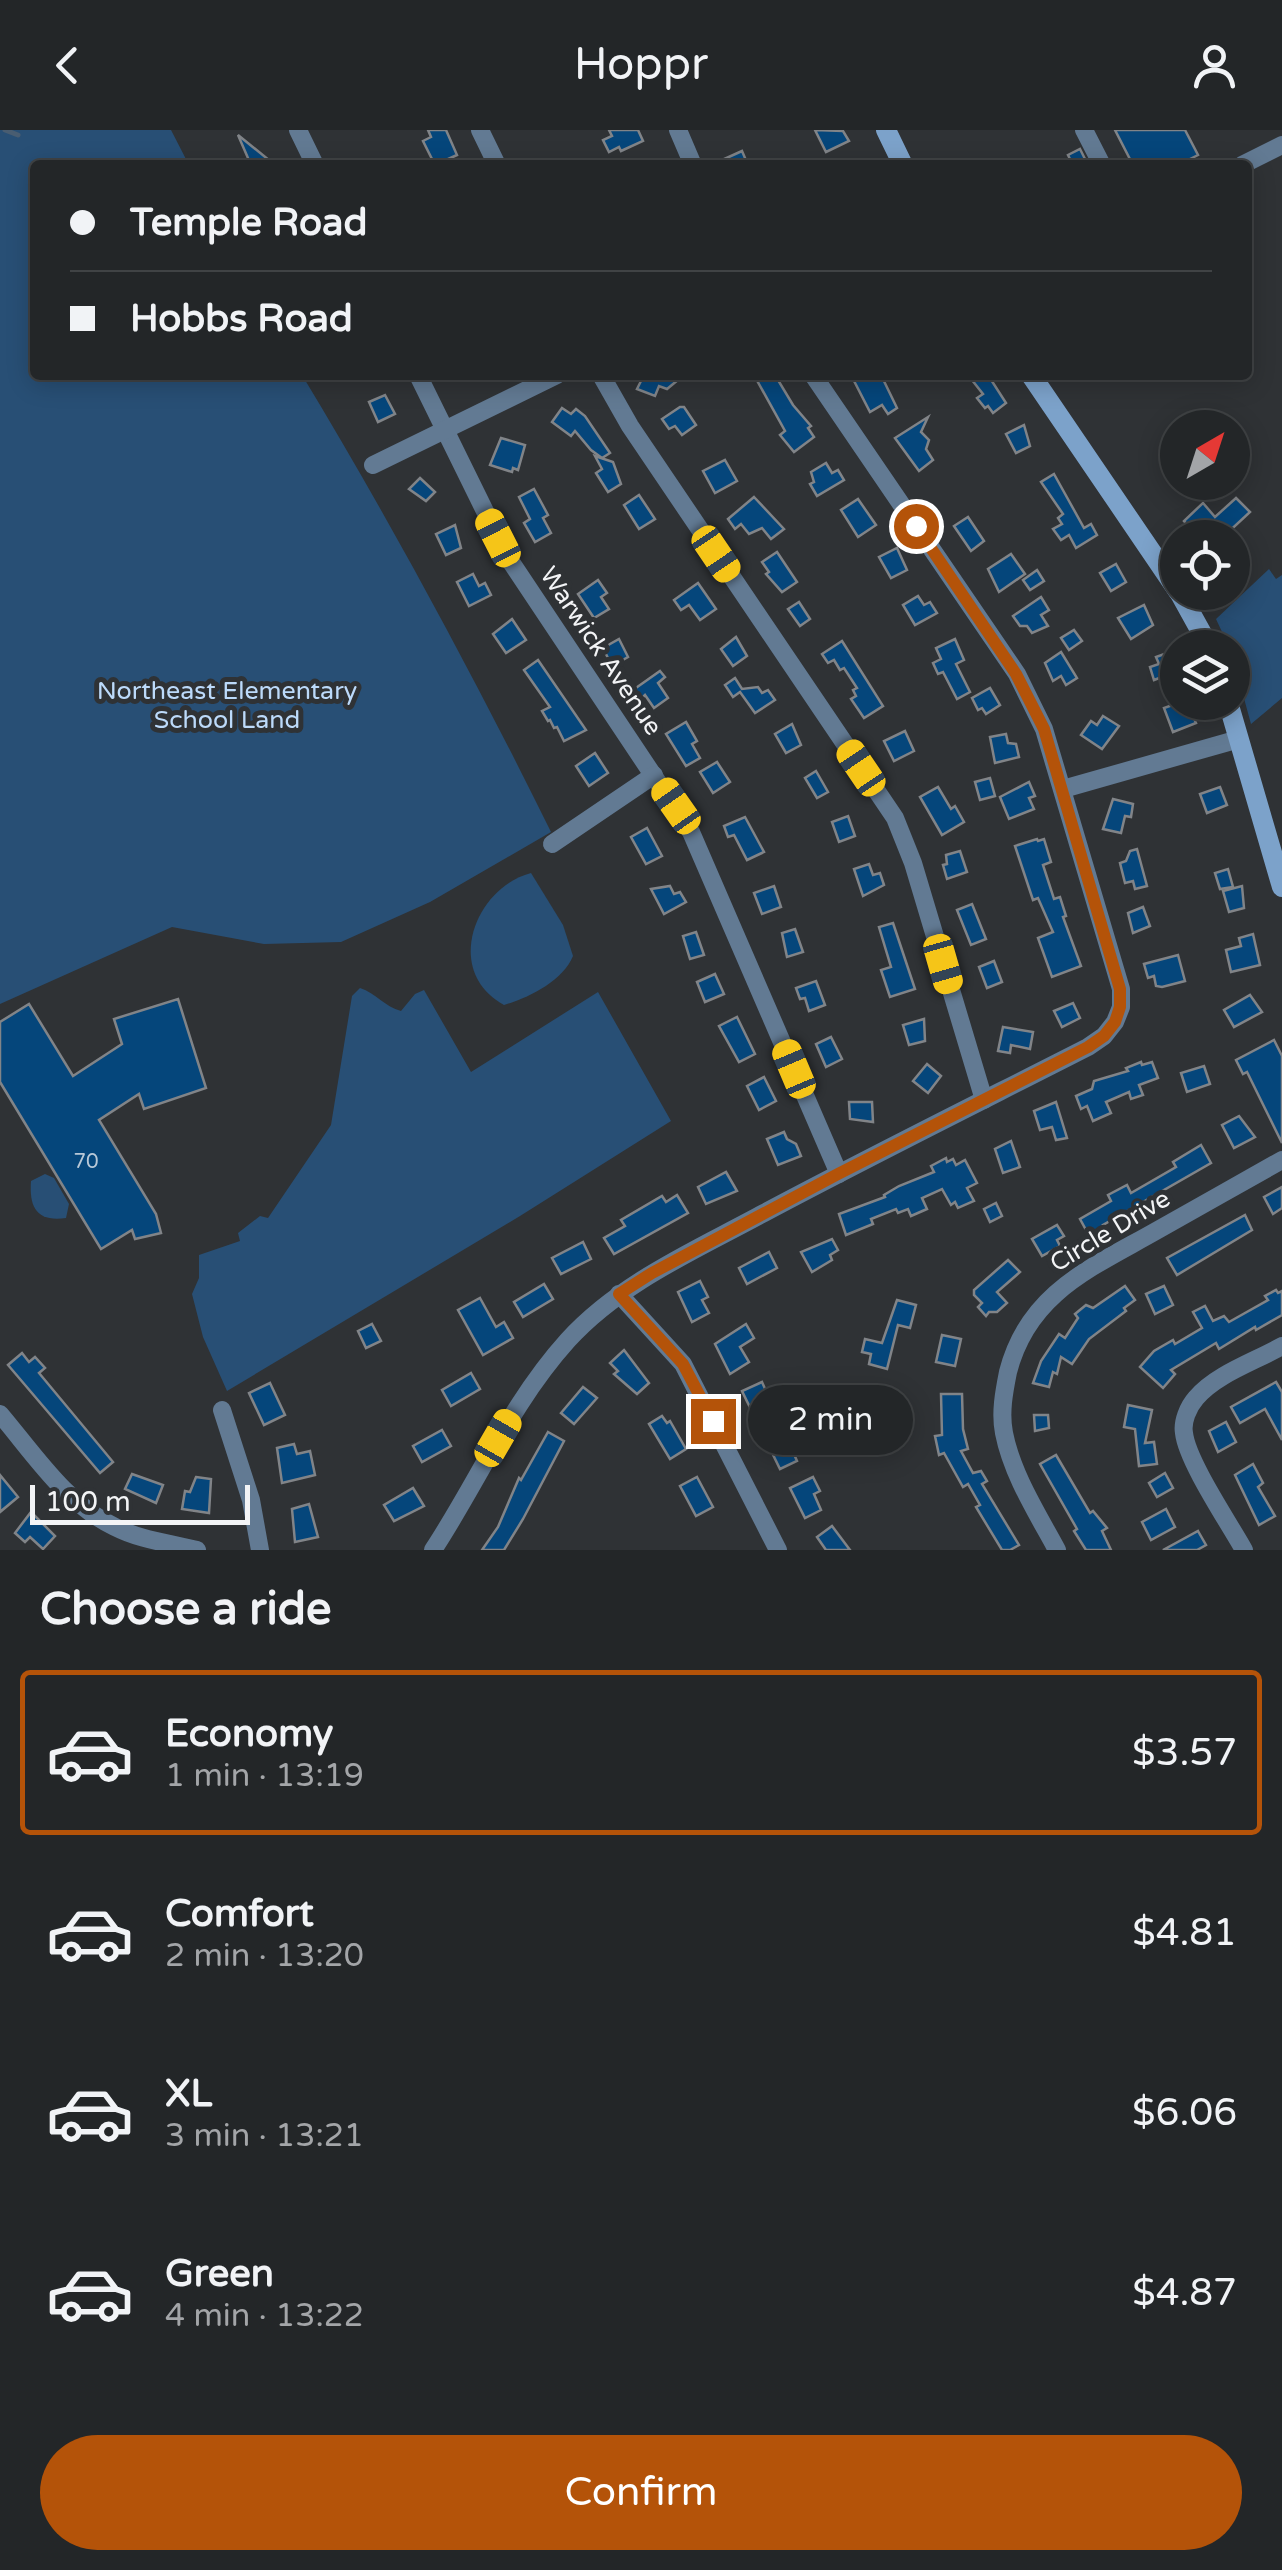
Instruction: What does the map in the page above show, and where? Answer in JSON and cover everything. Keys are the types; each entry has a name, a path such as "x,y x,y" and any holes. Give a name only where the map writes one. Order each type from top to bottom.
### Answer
{"main road":[{"path":"886,130 901,160"},
{"path":"1034,380 1160,565"},
{"path":"1233,720 1282,887"}],"street":[{"path":"298,130 313,160"},
{"path":"480,130 495,160"},
{"path":"678,130 692,160"},
{"path":"1084,130 1099,160"},
{"path":"1252,160 1282,144"},
{"name":"Warwick Avenue","path":"420,380 507,556 676,806 706,860 838,1174"},
{"path":"373,465 547,380"},
{"path":"605,380 638,438 894,818 913,863 984,1100"},
{"path":"434,1550 515,1408 540,1373 570,1338 619,1294 664,1266 1104,1036 1120,1007 1116,969 1044,729 1016,674 816,380"},
{"path":"1063,789 1239,740"},
{"path":"552,844 654,775"},
{"name":"Circle Drive","path":"1058,1550 1019,1476 1003,1428 1005,1385 1015,1347 1029,1322 1046,1301 1088,1269 1282,1160"},
{"path":"619,1294 683,1364 778,1550"},
{"path":"1244,1550 1191,1455 1184,1423 1196,1396 1282,1346"},
{"path":"222,1410 250,1500 260,1550"},
{"path":"0,1414 58,1483 93,1514 134,1536 197,1550"}],"green space":[{"name":"Northeast Elementary School Land","path":"0,130 171,130 186,160 30,160 30,380 305,380 431,601 551,832 430,902 341,942 264,944 172,927 0,1004"},
{"path":"1269,569 1276,579 1282,575 1282,698 1251,724 1250,630 1221,630 1216,619 1226,610 1250,610 1250,587"},
{"path":"531,873 563,925 573,956 553,981 504,1005 485,990 474,973 473,932 494,895"},
{"path":"360,988 401,1011 415,994 424,990 471,1072 598,992 671,1121 227,1391 203,1337 192,1294 199,1278 199,1255 240,1241 238,1233 260,1216 268,1218 331,1125 352,996"},
{"path":"45,1174 54,1178 69,1204 66,1218 48,1218 34,1206 31,1181"}],"building":[{"path":"428,130 446,130 457,155 432,160 423,141 431,137"},
{"path":"609,130 638,130 643,141 609,152 603,140 612,136"},
{"path":"815,130 843,131 849,141 826,152"},
{"path":"1115,130 1185,130 1198,155 1188,160 1130,160"},
{"path":"238,135 269,160 249,160"},
{"path":"1080,149 1086,160 1070,160 1068,155"},
{"path":"742,151 746,160 722,160"},
{"path":"642,380 678,380 667,389 659,386 655,396 637,389"},
{"path":"757,380 778,380 811,426 808,428 814,437 794,452 780,435 785,431"},
{"path":"854,380 883,380 897,408 888,414 882,405 870,412"},
{"path":"972,380 991,380 1006,403 993,413 977,398 983,394"},
{"path":"385,395 395,414 378,422 369,402"},
{"path":"680,407 696,425 682,435 675,426 669,429 662,419"},
{"path":"562,408 571,414 576,409 585,416 610,453 602,458 575,431 571,436 552,422"},
{"path":"928,417 921,432 929,440 926,449 933,460 919,471 895,438"},
{"path":"1024,425 1030,446 1016,453 1006,434"},
{"path":"501,438 525,445 518,470 513,468 512,472 490,465"},
{"path":"595,456 613,462 621,484 608,492 596,473 602,469"},
{"path":"725,460 737,481 715,493 703,471"},
{"path":"826,463 832,473 838,470 844,480 817,496 810,484 814,482 811,472"},
{"path":"1054,474 1084,528 1091,524 1097,535 1076,548 1069,535 1061,540 1053,529 1062,524 1058,518 1063,514 1041,482"},
{"path":"420,478 435,492 426,501 409,489"},
{"path":"534,489 548,515 543,518 551,533 535,542 524,523 530,519 519,497"},
{"path":"639,495 655,519 639,529 624,505"},
{"path":"754,497 784,529 771,539 762,528 749,534 741,524 735,529 728,519"},
{"path":"858,499 876,525 858,537 841,510"},
{"path":"1234,500 1250,512 1241,520 1185,520 1203,503 1215,517"},
{"path":"968,517 984,541 971,551 954,526"},
{"path":"455,525 461,548 446,555 436,534"},
{"path":"897,548 907,570 891,578 879,557"},
{"path":"777,552 797,582 782,592 766,574 769,572 762,562"},
{"path":"1011,554 1025,574 999,592 988,569"},
{"path":"1116,564 1126,582 1111,591 1100,573"},
{"path":"1037,570 1044,581 1030,590 1023,580"},
{"path":"473,574 479,586 485,583 491,595 469,606 457,582"},
{"path":"598,580 607,593 601,597 609,609 594,618 578,594"},
{"path":"698,583 716,609 700,620 689,605 681,610 674,600"},
{"path":"918,596 924,605 930,602 937,613 915,625 903,605"},
{"path":"1041,597 1049,610 1041,615 1048,626 1032,633 1013,616"},
{"path":"799,602 810,619 800,626 788,609"},
{"path":"1144,605 1153,625 1131,639 1118,618"},
{"path":"512,619 526,640 506,653 493,634"},
{"path":"1074,630 1082,641 1069,650 1061,638"},
{"path":"736,637 747,656 733,666 721,649"},
{"path":"619,639 628,657 612,666 603,648"},
{"path":"955,639 964,660 956,664 970,692 957,699 943,672 938,674 933,663 941,659 936,648"},
{"path":"842,641 883,706 864,718 851,699 857,688 844,668 840,670 834,660 828,663 822,654"},
{"path":"1061,652 1077,678 1066,685 1061,676 1053,681 1045,663"},
{"path":"1160,656 1160,678 1154,680 1150,667 1159,664 1156,657"},
{"path":"538,660 586,730 564,741 542,711 550,707 524,670"},
{"path":"660,671 665,677 658,683 668,698 654,708 645,695 640,700 633,690"},
{"path":"735,678 742,689 758,687 762,693 768,690 775,700 755,713 740,692 733,697 725,685"},
{"path":"990,688 1000,705 986,714 982,708 978,710 972,698"},
{"path":"1103,716 1119,726 1102,749 1081,735 1091,721 1097,725"},
{"path":"1168,720 1195,720 1196,723 1173,732"},
{"path":"686,722 697,741 692,744 700,758 686,766 666,734"},
{"path":"792,724 801,745 786,753 775,734"},
{"path":"905,731 914,751 894,761 884,741"},
{"path":"1006,734 1008,743 1016,744 1019,757 995,763 990,737"},
{"path":"595,753 608,773 589,786 576,766"},
{"path":"717,762 730,782 713,793 700,772"},
{"path":"816,771 828,792 817,798 805,778"},
{"path":"990,778 995,796 980,800 975,782"},
{"path":"1029,782 1035,796 1029,798 1034,809 1009,819 1000,797"},
{"path":"938,787 964,822 942,835 920,797"},
{"path":"1220,787 1227,805 1207,813 1200,794"},
{"path":"1113,799 1133,804 1131,817 1125,816 1121,833 1103,829"},
{"path":"848,816 855,836 839,842 832,822"},
{"path":"745,817 764,852 747,860 734,835 728,837 724,826"},
{"path":"647,828 662,856 646,864 631,837"},
{"path":"1044,839 1051,862 1043,865 1054,899 1060,897 1081,966 1052,977 1038,938 1053,932 1038,898 1033,900 1015,846"},
{"path":"1137,849 1147,886 1135,889 1133,881 1125,883 1120,863"},
{"path":"960,851 967,872 947,879 943,865 947,864 946,855"},
{"path":"869,864 873,875 880,873 884,885 863,896 854,869"},
{"path":"1228,869 1233,887 1220,889 1215,873"},
{"path":"670,886 686,902 664,914 651,889"},
{"path":"774,886 781,907 762,914 754,893"},
{"path":"1242,886 1244,908 1229,912 1223,891"},
{"path":"972,904 986,939 971,945 957,910"},
{"path":"1143,907 1150,926 1133,933 1128,913"},
{"path":"893,923 915,989 890,997 881,970 891,967 879,927"},
{"path":"795,929 803,952 787,957 782,933"},
{"path":"696,932 704,955 690,959 683,936"},
{"path":"1253,934 1260,965 1231,972 1226,950 1241,946 1239,938"},
{"path":"1178,955 1185,981 1156,986 1154,976 1148,978 1144,964"},
{"path":"994,961 1002,982 987,988 979,967"},
{"path":"715,974 724,994 705,1002 697,982"},
{"path":"816,981 825,1005 809,1011 796,988"},
{"path":"1250,995 1262,1012 1234,1027 1224,1010"},
{"path":"178,999 206,1088 144,1109 139,1094 99,1120 156,1214 161,1233 135,1239 132,1230 101,1249 0,1082 0,1022 29,1004 73,1076 122,1044 114,1019"},
{"path":"1073,1003 1080,1018 1062,1027 1054,1011"},
{"path":"737,1017 755,1054 739,1062 719,1026"},
{"path":"924,1019 925,1041 909,1045 903,1025"},
{"path":"1003,1027 1033,1032 1030,1049 1011,1045 1010,1053 998,1051"},
{"path":"831,1037 842,1059 826,1067 816,1044"},
{"path":"1274,1040 1282,1056 1282,1143 1247,1072 1243,1074 1236,1060"},
{"path":"1152,1062 1158,1078 1139,1085 1143,1095 1131,1099 1129,1092 1106,1102 1111,1113 1093,1121 1087,1106 1081,1109 1076,1096 1092,1089 1094,1081 1128,1071 1126,1068"},
{"path":"927,1064 941,1076 928,1093 913,1081"},
{"path":"1204,1066 1210,1084 1187,1092 1181,1073"},
{"path":"764,1077 776,1101 759,1110 747,1086"},
{"path":"849,1102 872,1102 873,1122 850,1119"},
{"path":"1056,1102 1067,1138 1056,1140 1052,1127 1040,1130 1034,1111"},
{"path":"1239,1116 1255,1137 1234,1148 1222,1125"},
{"path":"784,1132 801,1156 778,1165 767,1139"},
{"path":"1011,1141 1020,1167 1003,1173 995,1149"},
{"path":"1201,1145 1211,1163 1103,1225 1106,1230 1091,1239 1080,1219 1111,1201 1108,1195 1127,1185 1131,1193 1176,1167 1173,1162"},
{"path":"946,1158 947,1162 953,1159 956,1165 965,1160 977,1183 967,1188 974,1201 958,1208 955,1202 951,1205 942,1189 922,1198 927,1209 911,1216 908,1209 898,1213 896,1209 846,1235 839,1214 885,1197 899,1186 934,1172 931,1166"},
{"path":"726,1172 737,1191 706,1204 698,1187"},
{"path":"1282,1187 1282,1208 1273,1214 1264,1197"},
{"path":"677,1195 688,1213 614,1254 604,1238 625,1226 621,1220 662,1196 666,1202"},
{"path":"996,1203 1002,1216 990,1222 984,1209"},
{"path":"1245,1215 1252,1230 1177,1275 1167,1258"},
{"path":"1057,1225 1064,1236 1057,1240 1060,1246 1042,1256 1032,1239"},
{"path":"832,1239 838,1250 830,1255 832,1260 812,1272 801,1252"},
{"path":"583,1242 591,1259 561,1274 552,1258"},
{"path":"769,1252 777,1268 747,1284 739,1268"},
{"path":"1008,1260 1020,1272 997,1292 1007,1303 986,1316 978,1307 982,1303 974,1290"},
{"path":"700,1281 708,1297 702,1300 709,1313 692,1322 678,1292"},
{"path":"544,1284 553,1299 523,1317 514,1302"},
{"path":"1125,1286 1135,1300 1124,1308 1126,1311 1089,1339 1072,1364 1061,1357 1049,1387 1033,1383 1041,1361 1059,1334 1065,1338 1078,1318 1075,1314 1086,1305 1093,1308"},
{"path":"1164,1286 1173,1305 1155,1314 1146,1294"},
{"path":"1282,1291 1282,1315 1219,1349 1216,1343 1171,1370 1175,1374 1163,1388 1140,1367 1154,1351 1202,1328 1193,1312 1205,1306 1213,1321 1224,1316 1229,1322 1268,1300 1265,1296"},
{"path":"480,1298 496,1327 504,1322 513,1338 483,1355 458,1310"},
{"path":"897,1300 916,1305 910,1328 898,1325 887,1369 869,1364 871,1354 862,1352 865,1339 882,1343"},
{"path":"372,1324 381,1341 366,1348 358,1331"},
{"path":"746,1324 754,1338 740,1347 749,1362 730,1374 715,1344"},
{"path":"942,1335 961,1339 955,1366 936,1362"},
{"path":"624,1350 649,1383 637,1394 614,1374 618,1371 610,1363"},
{"path":"22,1353 29,1362 35,1357 45,1368 39,1373 113,1462 100,1473 8,1365"},
{"path":"471,1373 480,1389 451,1406 442,1390"},
{"path":"762,1382 797,1461 780,1469 742,1391"},
{"path":"1276,1382 1282,1392 1282,1440 1265,1409 1240,1423 1231,1407"},
{"path":"270,1383 285,1415 264,1425 249,1393"},
{"path":"583,1387 597,1398 574,1424 561,1413"},
{"path":"941,1394 962,1394 968,1449 961,1451 973,1473 981,1471 987,1481 982,1484 1019,1545 1010,1550 1002,1550 976,1507 980,1505 968,1484 963,1487 944,1453 939,1455 935,1436 942,1435"},
{"path":"1128,1405 1152,1410 1145,1443 1154,1442 1157,1464 1139,1466 1135,1429 1124,1427"},
{"path":"1034,1415 1048,1415 1049,1428 1035,1431"},
{"path":"662,1416 667,1423 670,1421 686,1449 670,1459 649,1424"},
{"path":"1226,1422 1236,1442 1218,1452 1209,1431"},
{"path":"442,1430 451,1446 422,1462 413,1446"},
{"path":"548,1432 564,1441 523,1519 504,1550 482,1550 498,1527 519,1478"},
{"path":"294,1444 297,1454 310,1451 315,1475 282,1483 277,1448"},
{"path":"1056,1455 1090,1513 1093,1511 1107,1528 1102,1531 1111,1550 1086,1550 1074,1531 1077,1529 1040,1464"},
{"path":"1253,1464 1263,1483 1258,1487 1275,1516 1259,1525 1235,1475"},
{"path":"1165,1473 1173,1488 1157,1497 1149,1483"},
{"path":"132,1474 163,1485 156,1503 125,1489"},
{"path":"0,1475 18,1497 0,1512"},
{"path":"196,1477 211,1479 209,1513 182,1509 185,1491 190,1492"},
{"path":"697,1477 713,1507 696,1516 680,1486"},
{"path":"813,1477 820,1491 814,1494 821,1510 805,1518 790,1488"},
{"path":"413,1488 424,1506 394,1521 384,1505"},
{"path":"309,1504 318,1537 295,1542 292,1509"},
{"path":"1166,1509 1175,1527 1151,1540 1142,1522"},
{"path":"31,1512 55,1536 43,1549 30,1537 25,1542 15,1533"},
{"path":"832,1526 850,1550 826,1550 817,1537"},
{"path":"1198,1531 1206,1545 1197,1550 1163,1550"}],"waterway":[{"path":"5,130 18,135"}],"route":[{"path":"713,1421 683,1364 619,1294 838,1174 1088,1047 1104,1036 1120,1007 1116,969 1063,789 1032,700 916,526"}]}
